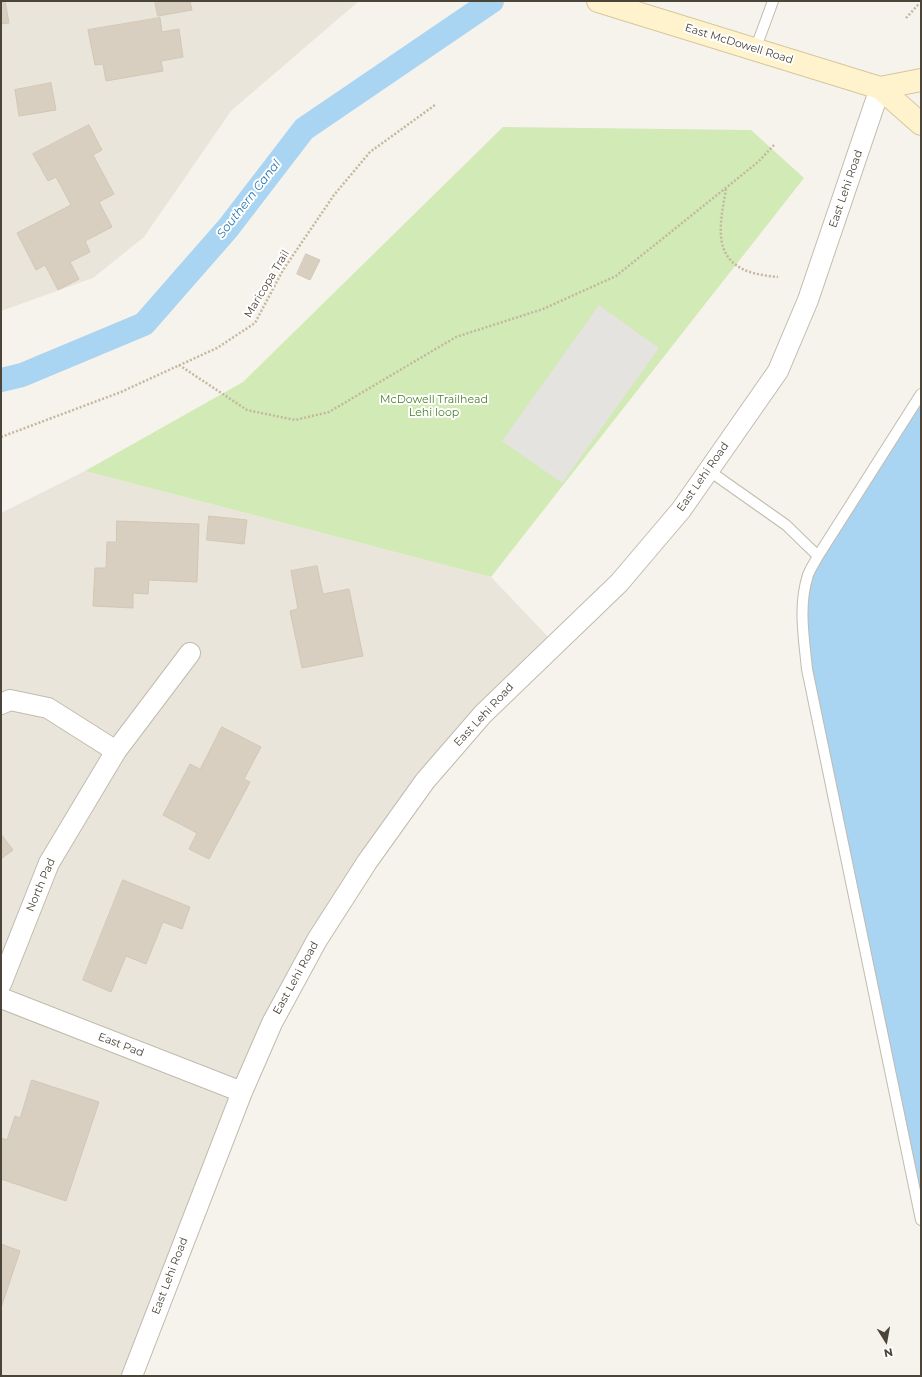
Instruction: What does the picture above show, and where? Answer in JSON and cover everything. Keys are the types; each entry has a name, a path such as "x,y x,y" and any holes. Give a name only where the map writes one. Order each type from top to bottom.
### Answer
{"main road":[{"name":"East McDowell Road","path":"598,1 880,88 921,124"},
{"name":"East McDowell Road","path":"880,88 921,80"}],"street":[{"name":"East Lehi Road","path":"132,1376 242,1092 272,1023 317,940 367,862 425,781 483,714 619,583 681,510 778,371 808,300 880,88"},
{"name":"North Pad","path":"1,984 49,863 116,751 190,653"},
{"path":"1,704 10,700 48,708 116,751"},
{"name":"East Pad","path":"1,998 242,1092"}],"lane":[{"path":"755,50 773,1"},
{"path":"921,394 808,574 803,597 802,624 807,669 921,1220"},
{"path":"708,470 786,525 818,556"}],"path":[{"path":"906,18 918,5 921,5"},
{"name":"Maricopa Trail","path":"1,437 121,392 217,348 255,323 283,270 334,195 370,152 434,105"},
{"path":"179,365 247,410 295,420 329,412 456,337 543,309 616,276 758,162 775,144"},
{"path":"726,188 720,225 723,248 732,262 749,272 778,278"}],"shaded area":[{"path":"1,1 359,1 231,111 144,237 93,278 1,311"},
{"path":"599,305 659,348 562,483 502,441"},
{"path":"85,471 491,577 555,644 483,714 317,940 132,1376 1,1376 1,513"}],"green space":[{"name":"McDowell Trailhead Lehi loop","path":"503,127 751,130 804,178 491,577 85,471 243,382"}],"water":[{"path":"921,394 921,1220 807,669 803,597 818,556"}],"building":[{"path":"1,1 5,1 9,23 1,24"},
{"path":"155,1 190,1 192,10 158,16"},
{"path":"160,18 162,32 179,29 183,57 161,61 163,71 106,81 103,64 95,65 88,30"},
{"path":"51,83 56,110 19,116 15,90"},
{"path":"89,125 102,150 93,155 114,194 99,202 112,227 85,241 90,252 70,262 79,279 58,290 45,265 36,270 17,233 71,205 56,177 48,181 33,154"},
{"path":"306,254 320,260 310,280 297,274"},
{"path":"209,516 247,520 244,544 207,540"},
{"path":"117,521 199,524 197,582 149,580 148,594 133,593 133,608 93,606 95,568 106,568 107,542 116,542"},
{"path":"317,566 323,594 349,589 363,656 302,668 290,611 298,609 291,571"},
{"path":"222,727 261,747 244,779 250,782 209,859 189,849 197,833 163,815 190,764 200,769"},
{"path":"1,834 13,850 1,859"},
{"path":"123,880 190,907 182,929 163,922 146,964 126,956 111,992 83,980"},
{"path":"32,1080 99,1102 66,1201 1,1179 1,1138 7,1140 15,1116 20,1118"},
{"path":"1,1244 20,1251 1,1308"}],"waterway":[{"name":"Southern Canal","path":"1,380 22,375 144,324 228,228 304,129 492,1"}]}
